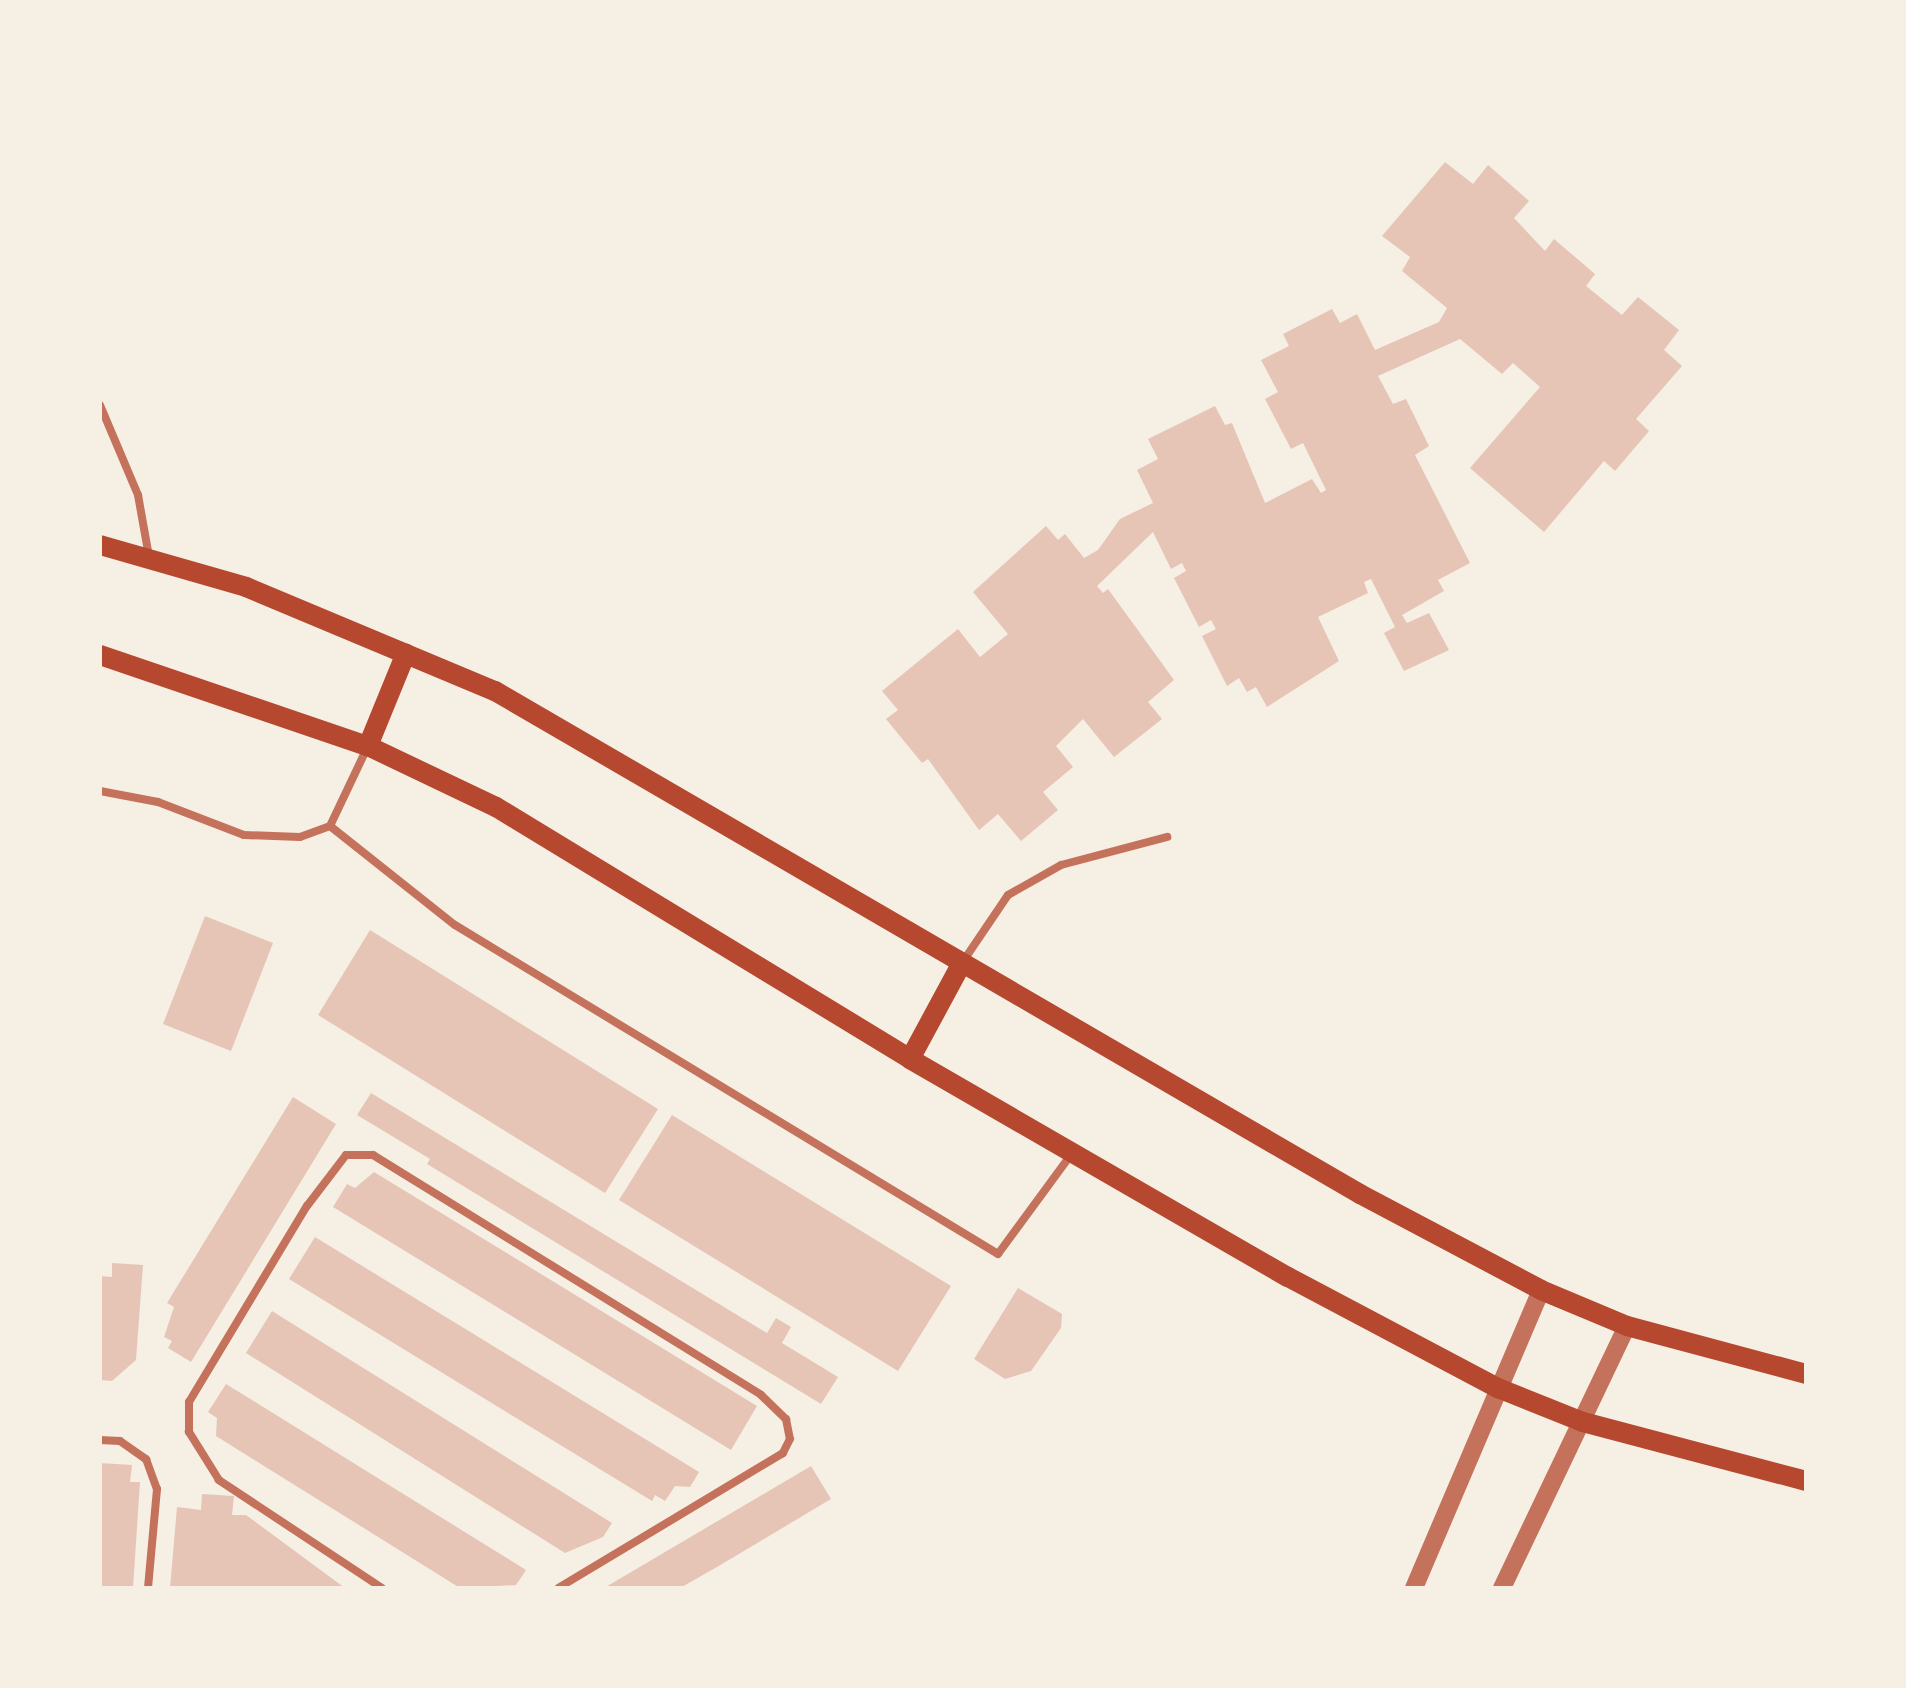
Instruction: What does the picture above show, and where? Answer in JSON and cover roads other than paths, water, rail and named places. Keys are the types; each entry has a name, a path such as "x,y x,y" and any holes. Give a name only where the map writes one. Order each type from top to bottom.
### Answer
{"main road":[{"path":"100,545 246,587 495,691 1360,1194 1540,1290 1627,1326 1806,1374"},
{"path":"368,746 406,654"},
{"path":"100,655 368,746 496,807 1072,1153 1498,1388 1583,1422 1806,1481"},
{"path":"910,1059 962,962"}],"street":[{"path":"1414,1588 1540,1290"},
{"path":"1502,1588 1627,1326"}],"lane":[{"path":"100,405 146,520 150,559"},
{"path":"100,791 158,802 244,835 300,837 330,826 368,746"},
{"path":"330,826 455,925 998,1254 1072,1153"},
{"path":"962,962 1008,896 1062,865 1167,837"},
{"path":"382,1588 219,1480 189,1432 189,1402 307,1206 346,1155 373,1155 762,1395 786,1420 790,1440 783,1453 558,1588"},
{"path":"100,1440 120,1440 146,1459 157,1489 148,1588"}]}
